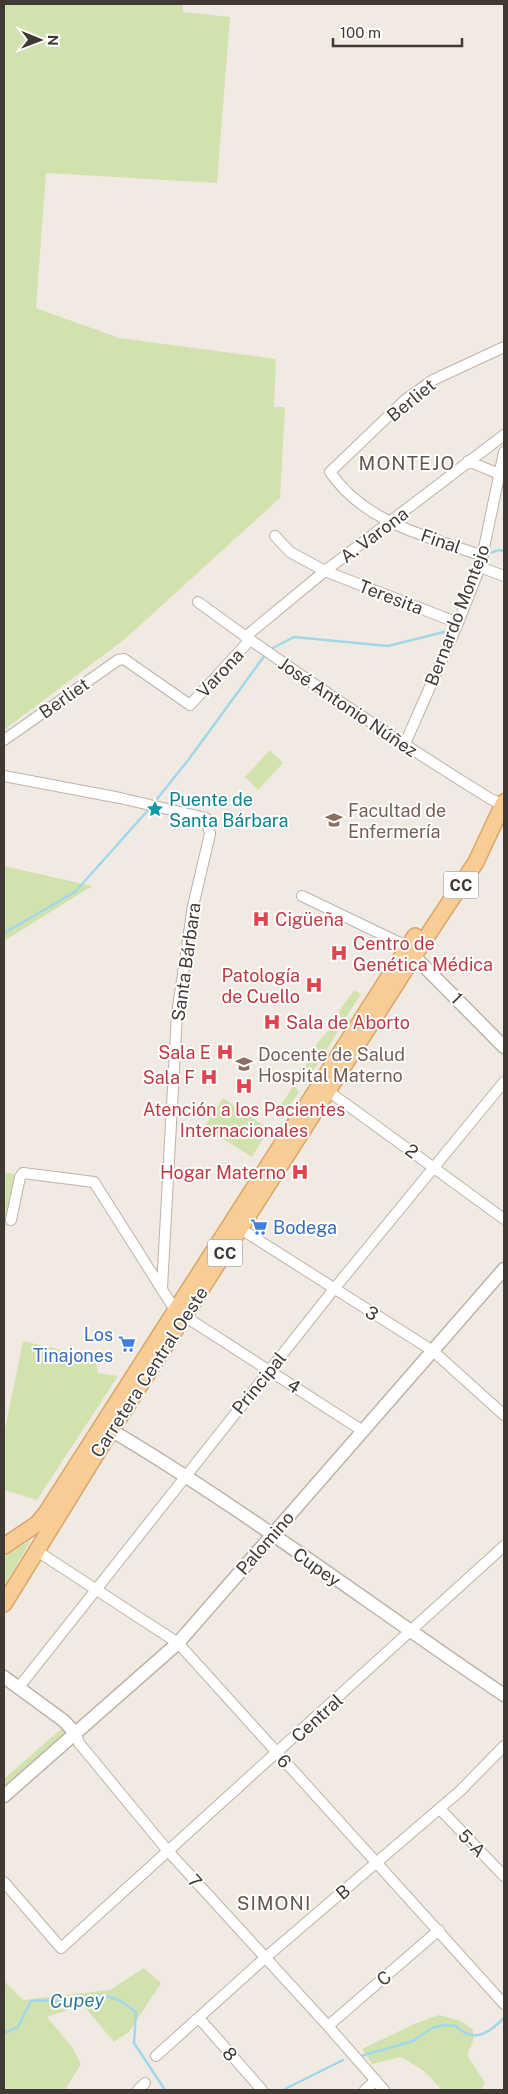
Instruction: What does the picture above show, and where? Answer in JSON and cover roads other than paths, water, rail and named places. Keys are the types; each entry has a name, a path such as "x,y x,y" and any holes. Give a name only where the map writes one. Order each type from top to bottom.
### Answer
{"main road":[{"name":"Carretera Central Oeste","path":"4,1546 37,1524 106,1428 324,1088 502,805"},
{"name":"Carretera Central Oeste","path":"4,1604 37,1551 106,1428"}],"street":[{"name":"Berliet","path":"330,472 405,400 433,380 504,347"},
{"name":"A. Varona","path":"248,639 325,571 390,524 468,461 504,435"},
{"name":"Bernardo Montejo","path":"404,746 458,623 480,567 502,476 504,452"},
{"path":"468,461 502,476"},
{"name":"Final","path":"330,472 351,497 390,524 483,556"},
{"name":"Teresita","path":"275,536 290,552 325,571 458,623"},
{"name":"Final","path":"480,567 504,576"},
{"name":"José Antonio Núñez","path":"198,602 248,639 404,746 502,805"},
{"name":"Varona","path":"124,659 190,705 248,639"},
{"name":"Berliet","path":"4,740 118,660 124,659"},
{"name":"Santa Bárbara","path":"4,776 206,818 210,834 193,906 176,1014 162,1288"},
{"name":"1","path":"302,896 398,942 504,1047"},
{"name":"Principal","path":"18,1687 334,1289 504,1082"},
{"name":"2","path":"324,1088 434,1166 504,1219"},
{"path":"11,1220 20,1177 23,1173 94,1182 180,1313"},
{"name":"3","path":"236,1225 433,1351 504,1415"},
{"name":"Palomino","path":"4,1796 178,1643 504,1269"},
{"name":"4","path":"180,1313 363,1431"},
{"name":"Cupey","path":"106,1428 272,1535 410,1633 504,1695"},
{"name":"Central","path":"4,1882 61,1948 504,1546"},
{"name":"6","path":"37,1551 178,1643 504,2004"},
{"name":"7","path":"4,1676 64,1721 76,1734 79,1743 168,1851 384,2090"},
{"name":"B","path":"156,2056 265,1958 440,1809 504,1746"},
{"name":"5-A","path":"440,1809 504,1876"},
{"name":"C","path":"328,2026 439,1930"},
{"name":"8","path":"199,2018 262,2090"},
{"path":"365,2090 376,2080"}],"waterway":[{"path":"490,553 499,550 504,551"},
{"path":"271,649 294,637 388,646 448,631"},
{"path":"153,804 189,759 265,655"},
{"path":"4,933 75,892 150,808"},
{"name":"Cupey","path":"4,2033 18,2027 31,2001 72,2000 104,1995 121,2001 136,2012 134,2043 165,2090"},
{"name":"Cupey","path":"361,2056 413,2041 432,2028 444,2025 456,2026 469,2034 481,2034 493,2028 504,2018"},
{"name":"Cupey","path":"283,2090 343,2060"}],"place":[{"name":"Puente de Santa Bárbara","path":"155,809"},
{"name":"Facultad de Enfermería","path":"334,820"},
{"name":"Cigüeña","path":"261,919"},
{"name":"Centro de Genética Médica","path":"339,953"},
{"name":"Patología de Cuello","path":"314,985"},
{"name":"Sala de Aborto","path":"272,1022"},
{"name":"Sala E","path":"225,1052"},
{"name":"Docente de Salud Hospital Materno","path":"244,1064"},
{"name":"Sala F","path":"209,1077"},
{"name":"Atención a los Pacientes Internacionales","path":"244,1086"},
{"name":"Hogar Materno","path":"300,1172"},
{"name":"Bodega","path":"259,1227"},
{"name":"Los Tinajones","path":"127,1344"}],"district":[{"name":"MONTEJO","path":"407,463"},
{"name":"SIMONI","path":"274,1903"}]}
